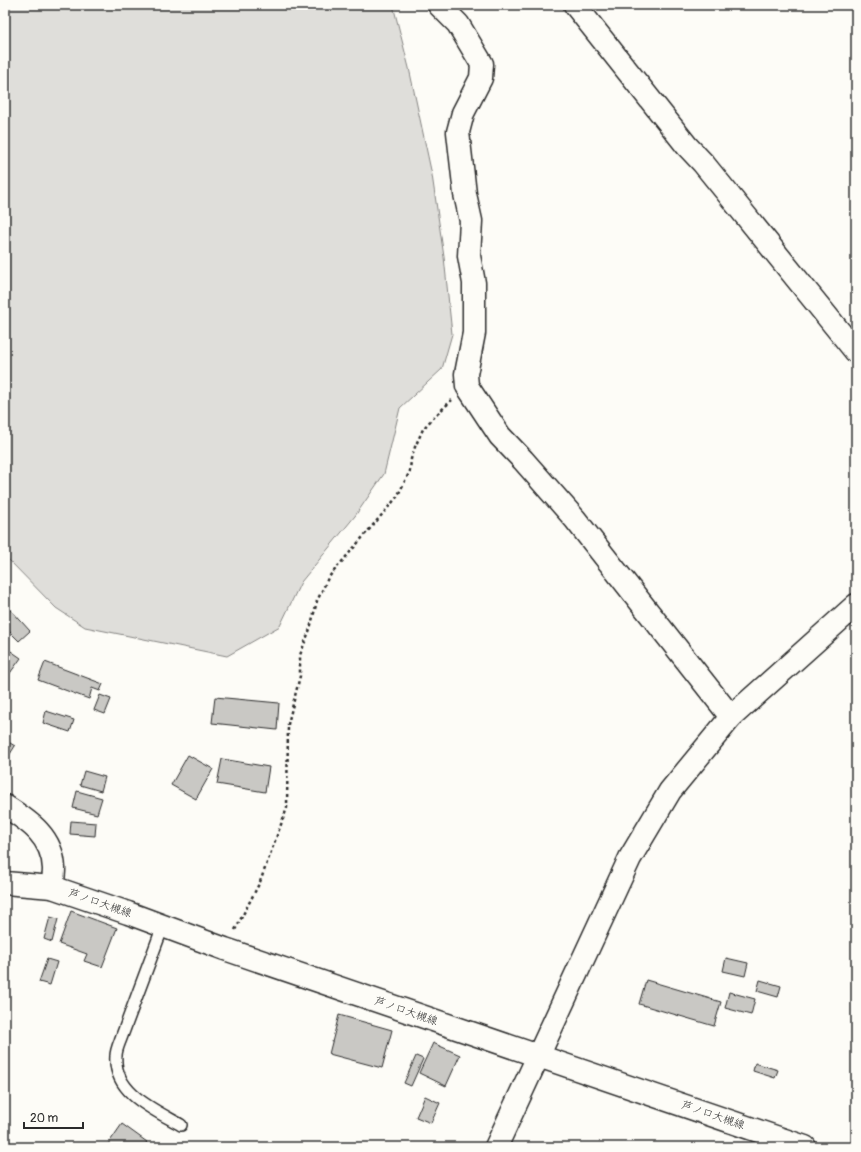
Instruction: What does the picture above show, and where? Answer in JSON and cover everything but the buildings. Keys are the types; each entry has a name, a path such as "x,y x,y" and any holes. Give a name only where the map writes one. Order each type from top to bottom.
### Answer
{"street":[{"path":"439,5 458,24 482,64 481,78 464,113 458,132 465,194 471,221 469,256 474,282 474,333 466,374 467,386 500,436 575,519 731,718"},
{"path":"575,5 687,146 703,163 856,352"},
{"path":"496,1147 630,858 670,792 731,718 856,605"},
{"path":"5,806 23,817 46,841 51,852 54,868 52,887"},
{"name":"芦ノ口大槻線","path":"5,884 52,887 225,949 805,1147"}],"lane":[{"path":"163,926 120,1041 116,1056 116,1068 126,1088 136,1097 181,1125"}],"path":[{"path":"225,949 260,882 287,808 288,724 300,676 300,655 310,629 317,600 328,578 397,497 410,471 411,459 423,429 467,386"}],"shaded area":[{"path":"5,5 393,5 409,68 432,175 444,257 452,334 442,369 400,408 384,474 355,516 301,582 280,626 227,656 85,627 56,608 5,556"}]}
